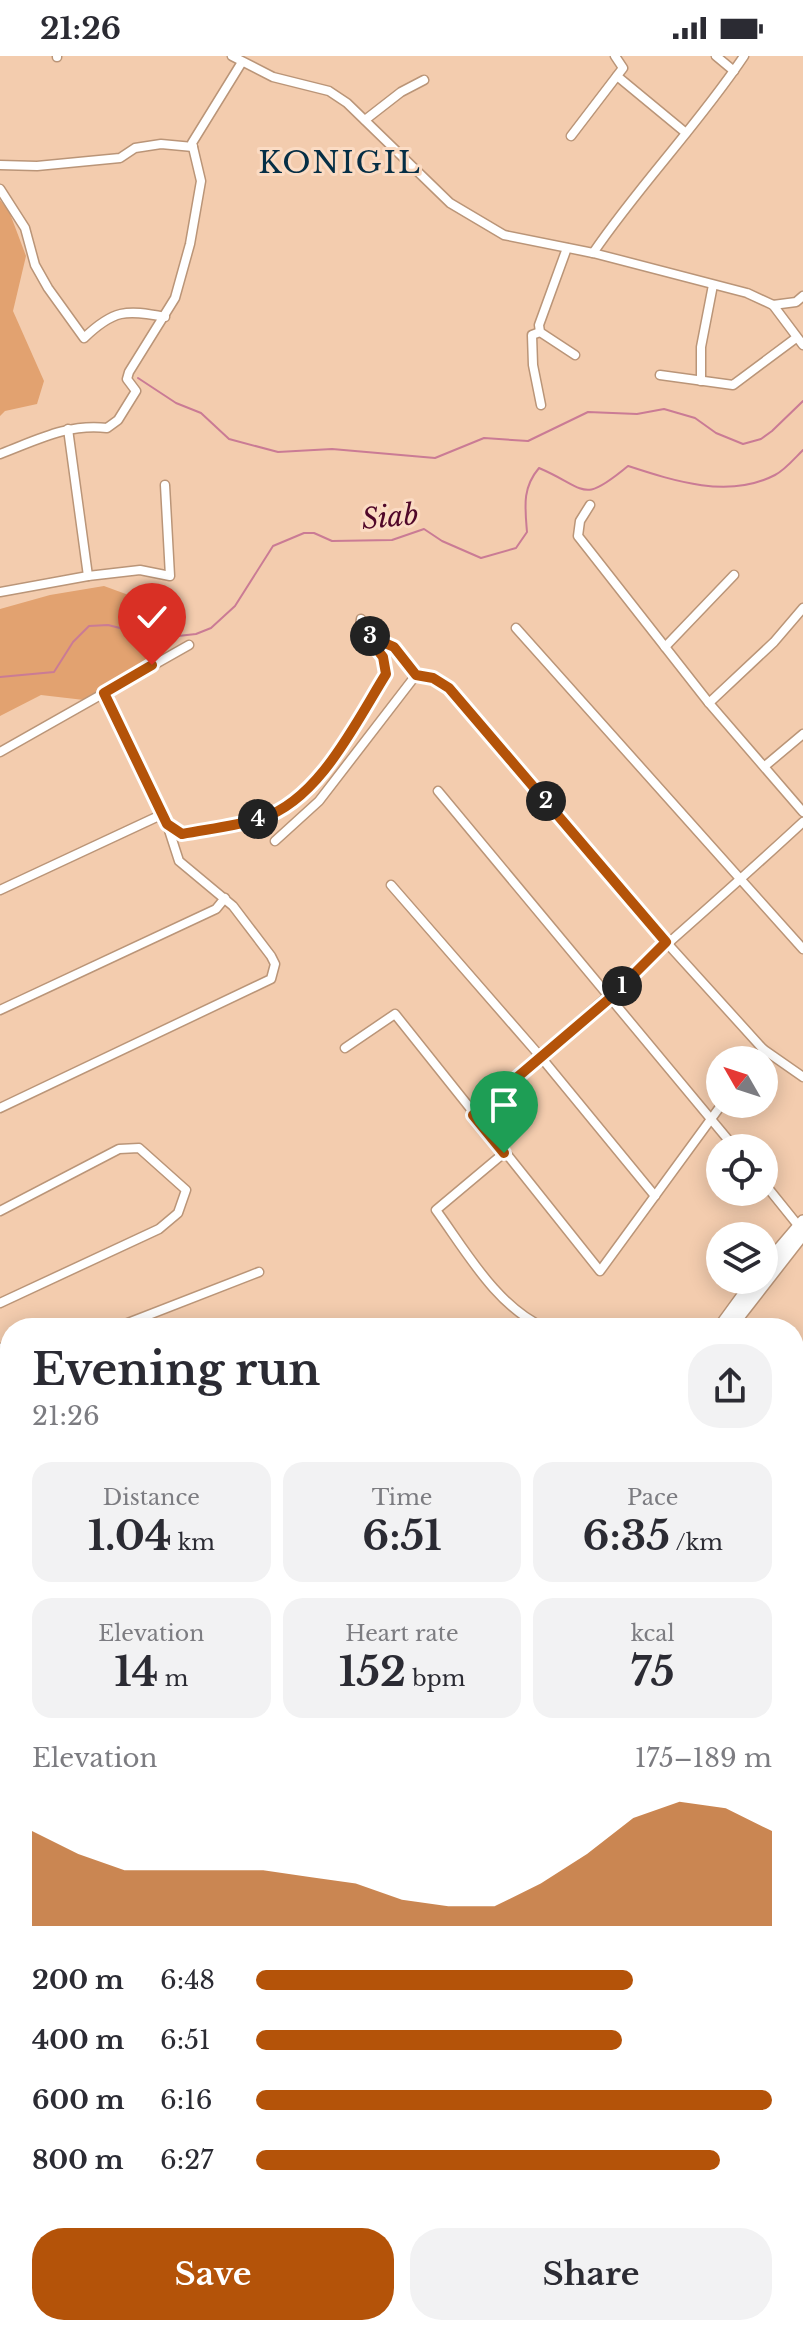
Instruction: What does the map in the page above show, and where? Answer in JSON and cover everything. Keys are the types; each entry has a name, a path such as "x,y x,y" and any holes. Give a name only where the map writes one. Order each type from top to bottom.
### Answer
{"main road":[{"path":"778,1253 802,1228"},
{"path":"737,1318 802,1228"},
{"path":"726,1318 744,1294"}],"street":[{"path":"232,56 273,77 329,91 365,120 450,203 504,235 593,253 747,293 773,305 800,341 733,385 660,375"},
{"path":"571,136 617,76 623,65 615,56"},
{"path":"716,56 734,71"},
{"path":"593,253 625,206 686,133 744,56"},
{"path":"0,454 68,429 85,425 107,428 118,420 136,391 127,379 129,372 175,298 199,208 201,181 193,147 201,124 224,95 242,62"},
{"path":"617,76 686,133"},
{"path":"365,120 401,92 424,80"},
{"path":"0,165 37,166 120,158 135,148 161,144 193,147"},
{"path":"0,189 25,228 41,277 84,338 115,314 139,312 165,317"},
{"path":"567,248 539,325 540,332 575,355"},
{"path":"701,381 701,347 713,285"},
{"path":"773,305 796,302 803,296"},
{"path":"540,332 532,335 533,365 541,405"},
{"path":"68,429 88,576"},
{"path":"0,592 140,570 170,576 165,485"},
{"path":"590,505 580,521 578,536 709,703 803,812"},
{"path":"665,647 734,575"},
{"path":"709,703 774,642 803,608"},
{"path":"167,824 182,834 264,818 304,794 346,739 386,674 383,657 360,626 361,619"},
{"path":"516,628 803,949"},
{"path":"366,635 394,647 416,675 433,678 449,688 666,942 760,1046"},
{"path":"0,752 189,645"},
{"path":"275,841 319,801 416,675"},
{"path":"0,1108 271,979 275,964 225,898 179,861 163,814 104,693"},
{"path":"765,766 803,734"},
{"path":"438,791 723,1134"},
{"path":"0,890 163,814"},
{"path":"473,1115 609,999 666,942 742,879 803,822"},
{"path":"391,885 540,1056 655,1196"},
{"path":"0,1010 216,909 225,898"},
{"path":"345,1048 395,1014 600,1271 711,1119"},
{"path":"778,1060 803,1077"},
{"path":"0,1211 119,1149 139,1148 186,1190 178,1213 159,1229 0,1303"},
{"path":"504,1153 436,1210 489,1284 527,1318"},
{"path":"778,1200 802,1228"},
{"path":"141,1318 259,1272"}],"shaded area":[{"path":"0,200 9,211 26,256 13,311 44,381 37,404 5,411 0,416"},
{"path":"104,586 153,604 157,625 148,663 84,700 41,695 0,716 0,609 50,595"}],"waterway":[{"path":"138,378 176,403 201,413 229,439 278,452 332,449 435,458 484,438 528,441 588,412 637,414 664,409 695,418 716,433 743,444 761,439 803,401"},
{"name":"Siab","path":"0,677 54,672 73,642 89,626 108,625 160,638 196,634 211,628 235,606 273,546 304,533 314,533 332,541 392,540 424,529 442,541 481,558 516,548 527,532 527,490 539,468 584,490 601,486 628,466 683,482 739,486 775,475 803,450"}],"district":[{"name":"KONIGIL","path":"340,162"}],"route":[{"path":"152,665 104,693 167,824 182,834 264,818 304,794 346,739 386,674 383,657 366,635 394,647 416,675 433,678 449,688 666,942 609,999 473,1115 504,1153"}]}
